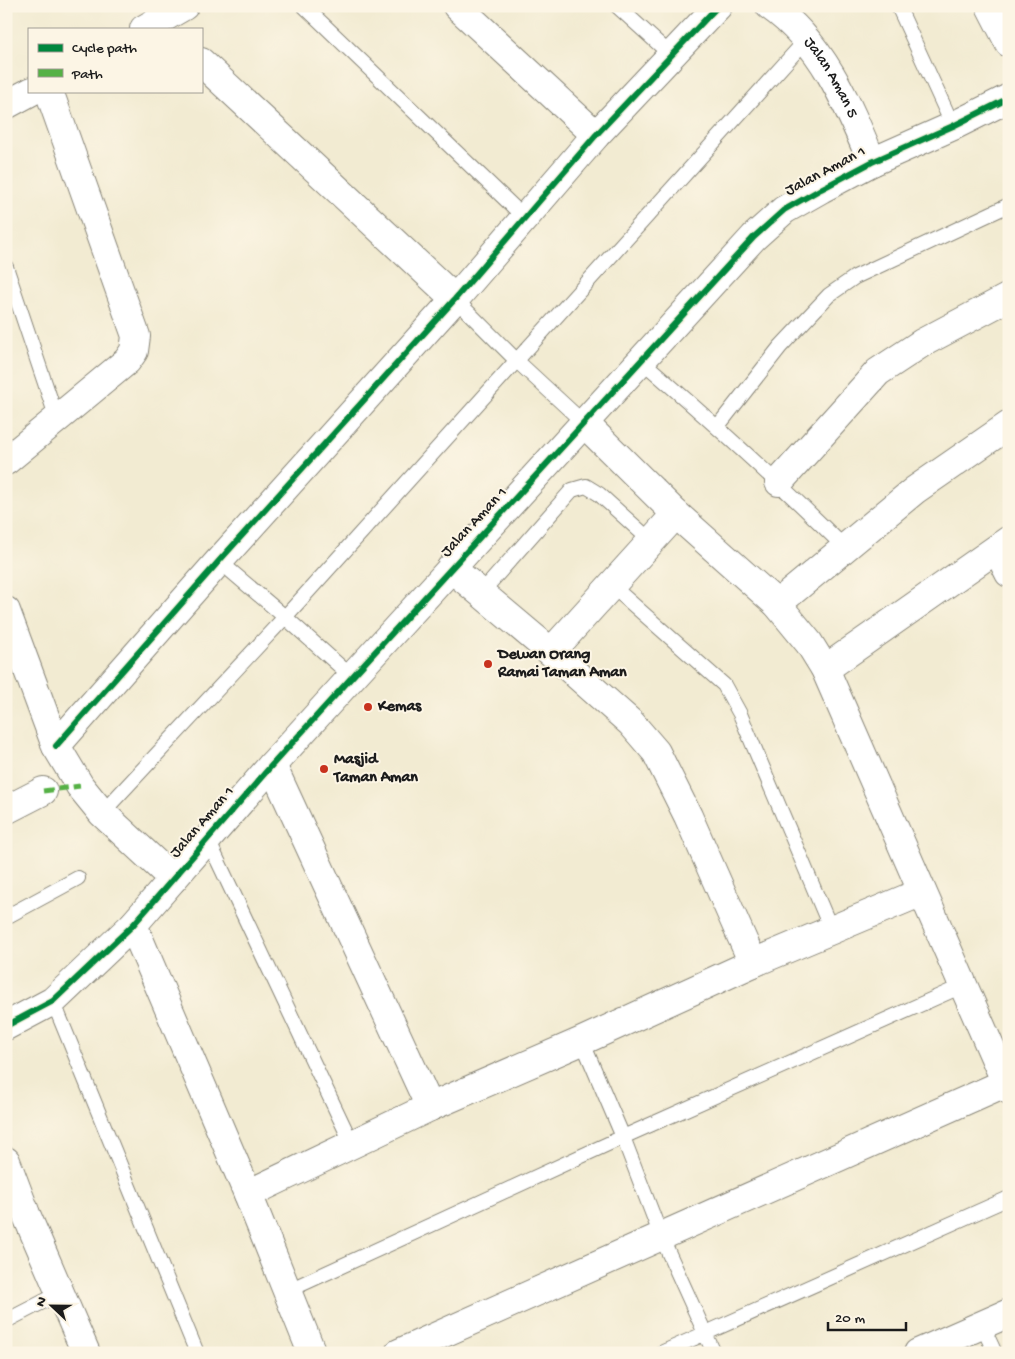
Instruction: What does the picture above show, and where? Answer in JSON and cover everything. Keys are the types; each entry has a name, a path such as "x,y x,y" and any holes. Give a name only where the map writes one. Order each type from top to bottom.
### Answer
{"street":[{"path":"156,26 184,6"},
{"path":"457,6 596,135"},
{"path":"56,746 218,561 455,299 596,135 718,6"},
{"name":"Jalan Aman 5","path":"770,6 807,39 829,72 847,104 872,162"},
{"path":"990,6 1009,43"},
{"path":"202,63 455,299"},
{"path":"6,105 30,92"},
{"path":"6,461 127,361 134,351 136,336 49,92"},
{"name":"Jalan Aman 1","path":"6,1026 52,1001 132,925 272,765 754,237 784,210 821,189 872,162 953,126 1009,98"},
{"path":"779,482 878,372 922,343 1009,297"},
{"path":"399,1353 661,1236 1007,1086 825,669 809,643 777,604 676,514 585,424"},
{"path":"777,604 914,490 1009,425"},
{"path":"551,652 676,514"},
{"path":"825,669 1003,544 1009,572"},
{"path":"452,568 631,723 656,752 688,816 753,963"},
{"path":"6,611 56,746 80,786 102,813 173,879"},
{"path":"272,765 430,1107"},
{"path":"6,810 43,791"},
{"path":"248,1194 430,1107 582,1041 753,963 922,892"},
{"path":"132,925 248,1194 312,1353"},
{"path":"6,1161 16,1220 60,1293 86,1353"},
{"path":"918,1353 1009,1312"}],"lane":[{"path":"304,6 525,218"},
{"path":"617,6 671,55"},
{"path":"898,6 953,126"},
{"path":"102,813 285,617 807,39"},
{"path":"718,426 780,347 829,295 855,278 1009,205"},
{"path":"6,268 58,419"},
{"path":"455,299 517,361 585,424"},
{"path":"642,361 718,426 779,482 844,547"},
{"path":"480,593 572,490 586,486 599,494 651,541"},
{"path":"218,561 285,617 352,677"},
{"path":"611,585 724,686 740,714 831,929"},
{"path":"208,840 352,1144"},
{"path":"6,917 78,878"},
{"path":"287,1291 622,1137 962,986"},
{"path":"52,1001 197,1353"},
{"path":"582,1041 661,1236 714,1353"},
{"path":"661,1353 1009,1198"},
{"path":"6,1322 60,1293"},
{"path":"982,1325 995,1353"}],"marked path":[{"path":"43,791 80,786"}],"cycle path":[{"path":"56,746 219,561 455,299 596,135 718,6"},
{"path":"6,1026 53,1001 133,925 272,765 754,237 784,210 821,189 872,162 953,126 1009,98"}],"place":[{"name":"Dewan Orang Ramai Taman Aman","path":"488,664"},
{"name":"Kemas","path":"368,707"},
{"name":"Masjid Taman Aman","path":"324,769"}]}
